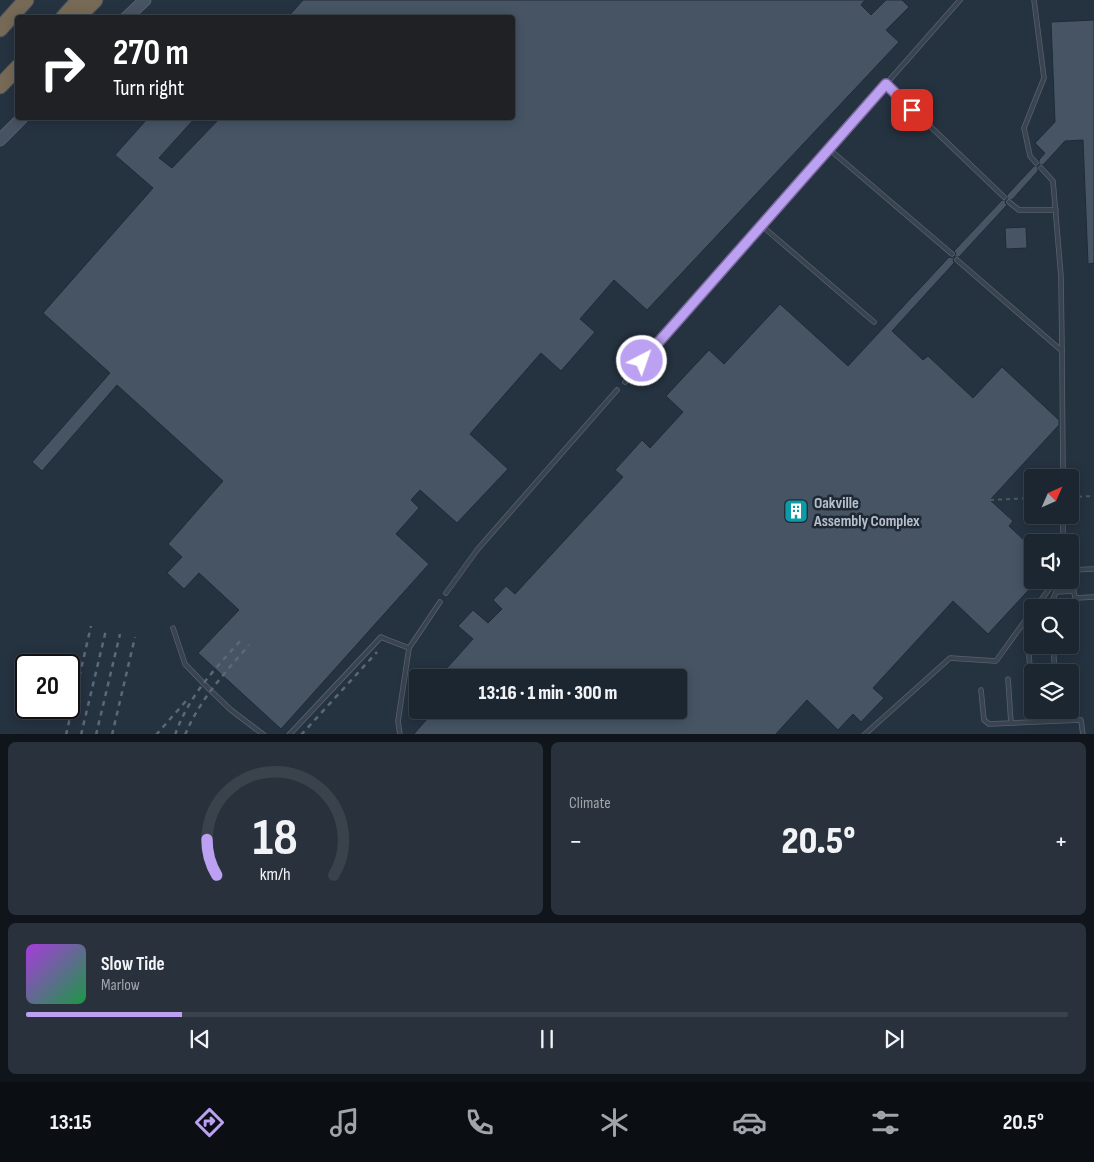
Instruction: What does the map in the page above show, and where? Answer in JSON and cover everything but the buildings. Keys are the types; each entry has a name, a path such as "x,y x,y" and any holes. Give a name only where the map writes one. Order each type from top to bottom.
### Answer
{"highway":[{"path":"0,29 26,0"},
{"path":"66,15 79,0"},
{"path":"80,15 94,0"},
{"path":"1,85 15,70"},
{"path":"1,85 15,74"}],"street":[{"path":"129,15 145,0"},
{"path":"0,140 20,120"}],"lane":[{"path":"642,361 960,0"},
{"path":"1034,0 1044,78 1024,128 1030,156 1036,164"},
{"path":"886,84 1004,197"},
{"path":"829,149 952,254"},
{"path":"1041,168 1054,181 1061,277 1063,469"},
{"path":"1009,202 1019,210 1056,210"},
{"path":"762,226 874,322"},
{"path":"957,260 1062,351"},
{"path":"625,382 638,365"},
{"path":"446,593 477,550 617,390"},
{"path":"1079,570 1094,569"},
{"path":"1053,599 1056,592 1074,591 1075,598 1094,597"},
{"path":"400,734 398,721 409,648 440,602"},
{"path":"864,734 950,658 996,661 1024,622"},
{"path":"173,628 185,664 231,710 264,734"},
{"path":"289,734 380,636 409,648"},
{"path":"1008,679 1011,723"},
{"path":"981,690 984,720 989,724 1082,720 1083,734"}],"path":[{"path":"1079,497 1094,496"},
{"path":"990,500 1024,498"}],"railway":[{"path":"66,734 91,626"},
{"path":"81,734 106,630"},
{"path":"96,734 120,634"},
{"path":"112,734 135,637"},
{"path":"175,734 195,695 242,639"},
{"path":"185,734 205,698 249,645"},
{"path":"302,734 377,652"},
{"path":"157,734 186,701"}],"place":[{"name":"Oakville Assembly Complex","path":"796,511"}],"route":[{"path":"642,361 886,84 912,110"}]}
